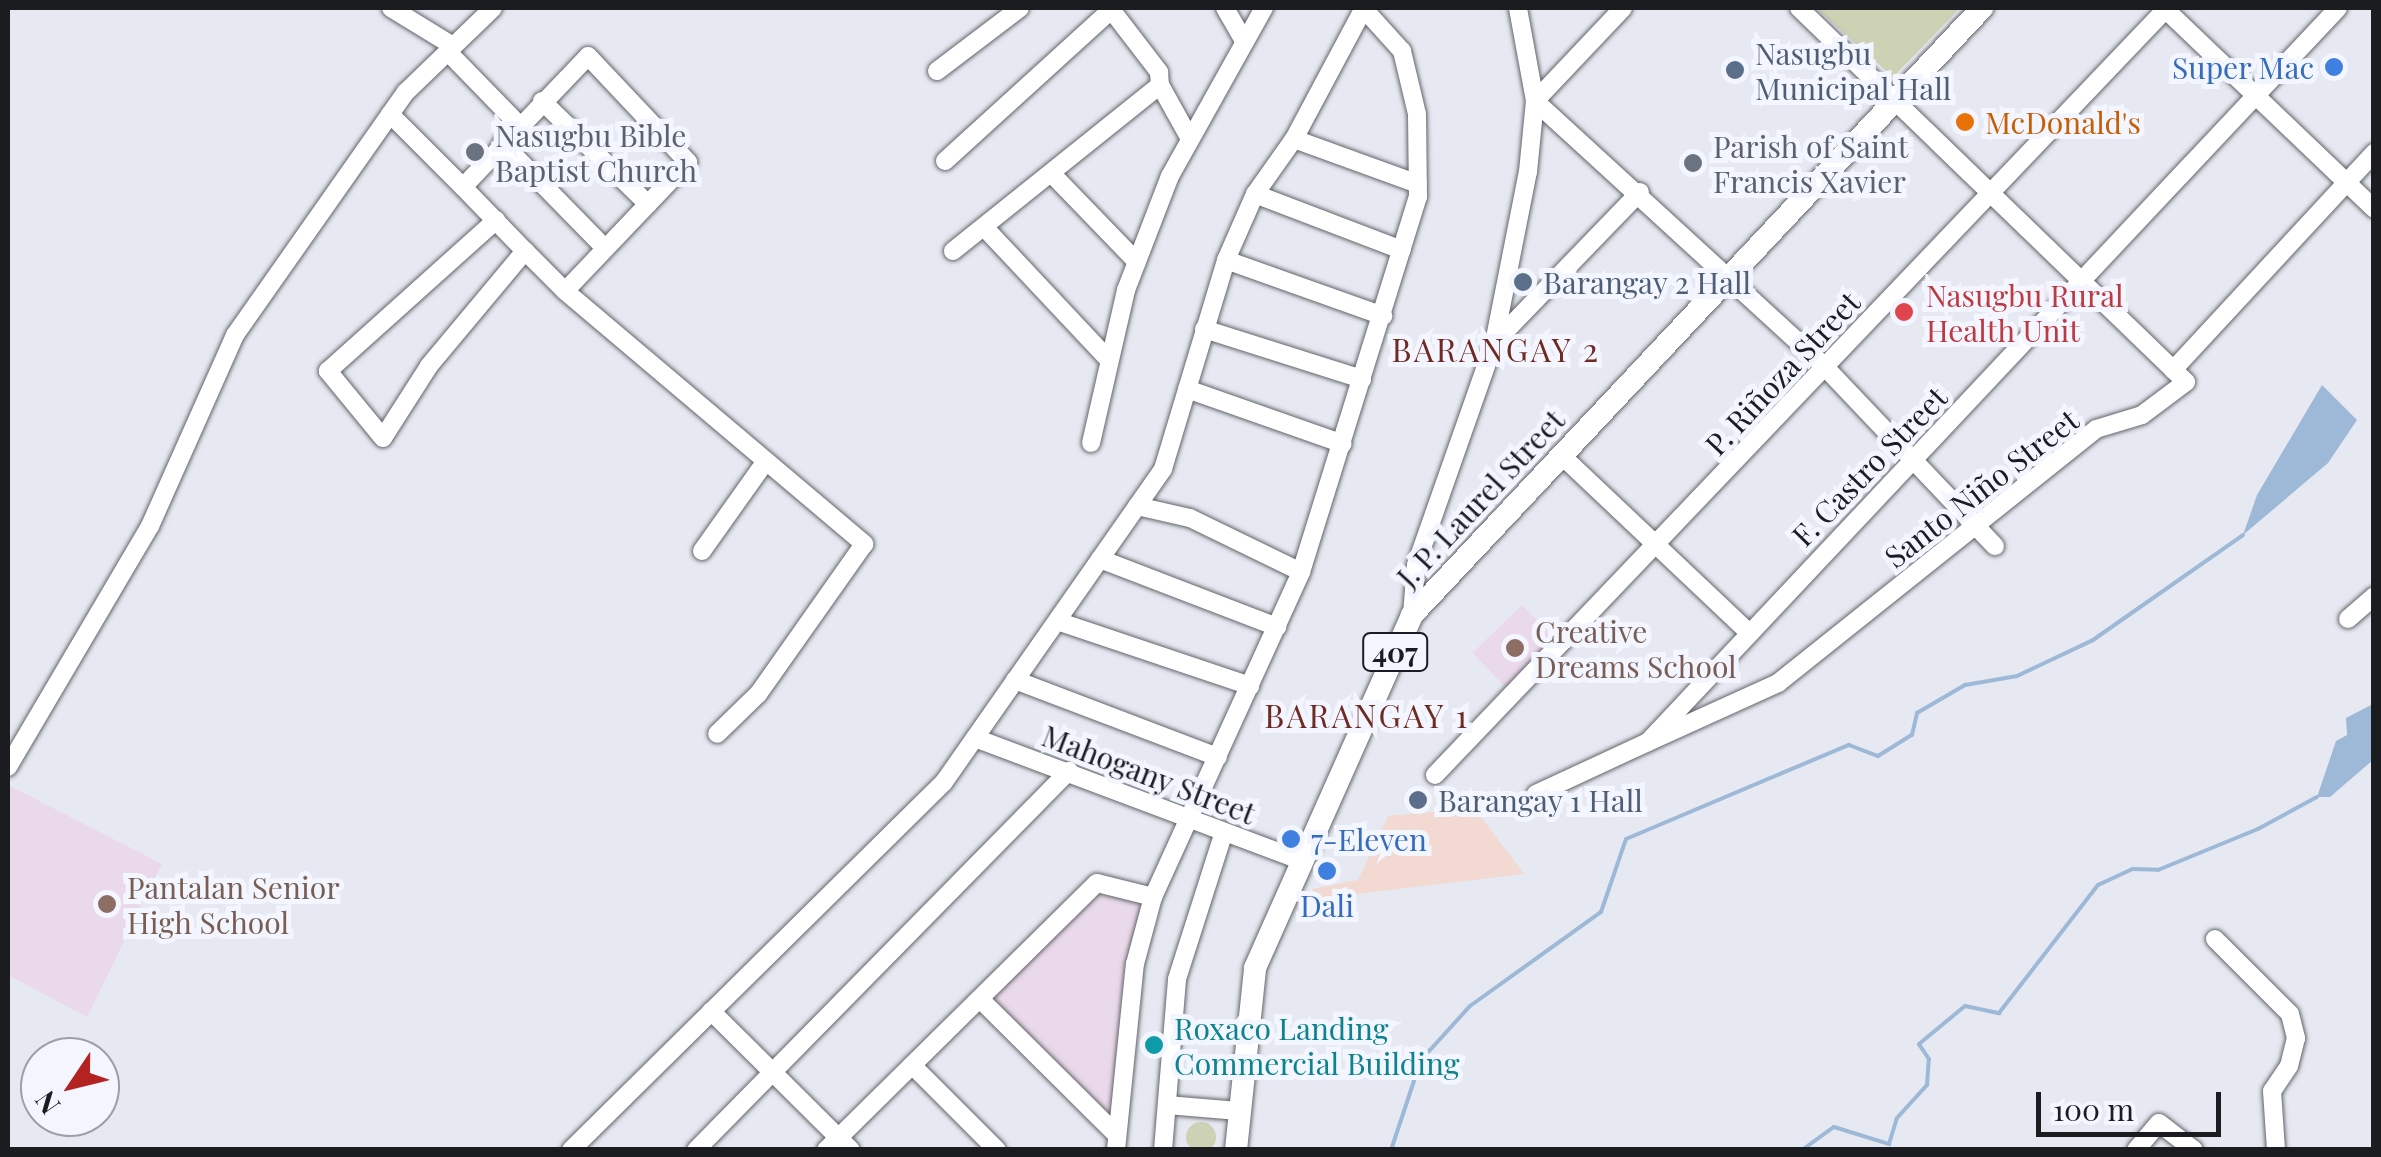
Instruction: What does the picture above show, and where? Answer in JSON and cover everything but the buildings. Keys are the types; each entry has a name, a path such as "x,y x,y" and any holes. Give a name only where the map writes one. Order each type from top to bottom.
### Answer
{"main road":[{"name":"J. P. Laurel Street","path":"1236,1150 1250,987 1412,614 1982,8"}],"street":[{"path":"391,8 450,49 518,125"},
{"path":"8,766 150,526 234,334 390,114 493,8"},
{"path":"938,71 1020,8"},
{"path":"1224,8 1245,42"},
{"path":"1092,443 1109,360 1137,262 1190,139 1264,8"},
{"path":"570,1150 944,782 1163,469 1226,260 1254,194 1294,138 1364,8 1402,51 1416,114 1418,184 1402,250 1301,572 1153,897 1135,964 1116,1142"},
{"path":"1412,614 1416,564 1494,343 1535,101 1518,8"},
{"path":"1535,101 1623,8"},
{"path":"1799,8 2086,279 2172,370"},
{"path":"2166,8 2374,209"},
{"name":"P. Riñoza Street","path":"1435,775 1825,367 1990,187 2166,8"},
{"name":"F. Castro Street","path":"1536,794 1648,742 1747,631 2086,279 2338,8"},
{"path":"945,162 1113,10 1159,72 1160,85 1190,139"},
{"path":"463,187 518,125 588,56 688,162 566,291"},
{"path":"953,251 1160,85"},
{"path":"542,101 648,204"},
{"path":"1535,101 1640,192 1825,367 1979,523 1995,546"},
{"path":"390,114 566,291 864,544 758,694 716,734"},
{"path":"1294,138 1418,184"},
{"path":"502,143 606,248"},
{"name":"Santo Niño Street","path":"1648,742 1778,683 2096,429 2142,416 2186,382 2172,370 2374,153"},
{"path":"1052,174 1137,262"},
{"path":"1494,343 1640,192"},
{"path":"1254,194 1402,250"},
{"path":"496,220 328,371 382,438 429,366 525,251"},
{"path":"984,227 1109,360"},
{"path":"1226,260 1382,316"},
{"path":"1204,329 1362,380"},
{"path":"1186,388 1343,444"},
{"path":"1561,455 1747,631"},
{"path":"702,551 766,461"},
{"path":"1137,506 1190,518 1301,572"},
{"path":"1100,559 1276,627"},
{"path":"2348,618 2374,596"},
{"path":"1057,620 1250,686"},
{"path":"1015,680 1218,757"},
{"name":"Mahogany Street","path":"975,738 1303,862"},
{"path":"696,1150 1068,771"},
{"path":"1163,1150 1178,979 1222,838"},
{"path":"711,1011 839,1145 912,1065 1097,883 1153,897"},
{"path":"2215,939 2290,1014 2293,1052 2272,1091 2276,1150"},
{"path":"980,999 1116,1142"},
{"path":"912,1065 997,1150"},
{"path":"1167,1105 1238,1112"},
{"path":"2136,1150 2158,1123 2194,1150"}],"shaded area":[{"name":"Creative Dreams School","path":"1522,605 1558,642 1508,690 1472,653"},
{"path":"8,785 162,864 87,1017 8,975"},
{"path":"1474,808 1524,874 1314,899 1312,889 1358,880 1388,816"},
{"path":"1097,886 1149,899 1116,1123 989,998"}],"green space":[{"path":"1816,8 1960,8 1893,77"},
{"path":"1201,1122 1212,1126 1216,1137 1212,1148 1201,1152 1190,1148 1186,1137 1190,1126"}],"water":[{"path":"2322,385 2357,420 2328,463 2243,535 2257,495"},
{"path":"2373,704 2373,760 2330,797 2317,797 2336,741 2347,735 2346,718"}],"waterway":[{"path":"1391,1150 1421,1060 1470,1006 1601,912 1626,839 1849,745 1878,756 1912,735 1917,713 1965,685 2017,676 2093,640 2243,535"},
{"path":"1802,1150 1834,1127 1889,1144 1897,1118 1927,1085 1929,1059 1919,1044 1965,1006 1999,1013 2098,885 2133,869 2158,870 2258,829 2317,797"}],"place":[{"name":"Super Mac","path":"2334,67"},
{"name":"Nasugbu Municipal Hall","path":"1735,70"},
{"name":"McDonald's","path":"1965,122"},
{"name":"Nasugbu Bible Baptist Church","path":"475,152"},
{"name":"Parish of Saint Francis Xavier","path":"1693,163"},
{"name":"Barangay 2 Hall","path":"1523,282"},
{"name":"Nasugbu Rural Health Unit","path":"1904,312"},
{"name":"Creative Dreams School","path":"1515,648"},
{"name":"Barangay 1 Hall","path":"1418,800"},
{"name":"7-Eleven","path":"1291,839"},
{"name":"Dali","path":"1327,871"},
{"name":"Pantalan Senior High School","path":"107,904"},
{"name":"Roxaco Landing Commercial Building","path":"1154,1045"}],"district":[{"name":"BARANGAY 2","path":"1496,349"},
{"name":"BARANGAY 1","path":"1367,715"}]}
